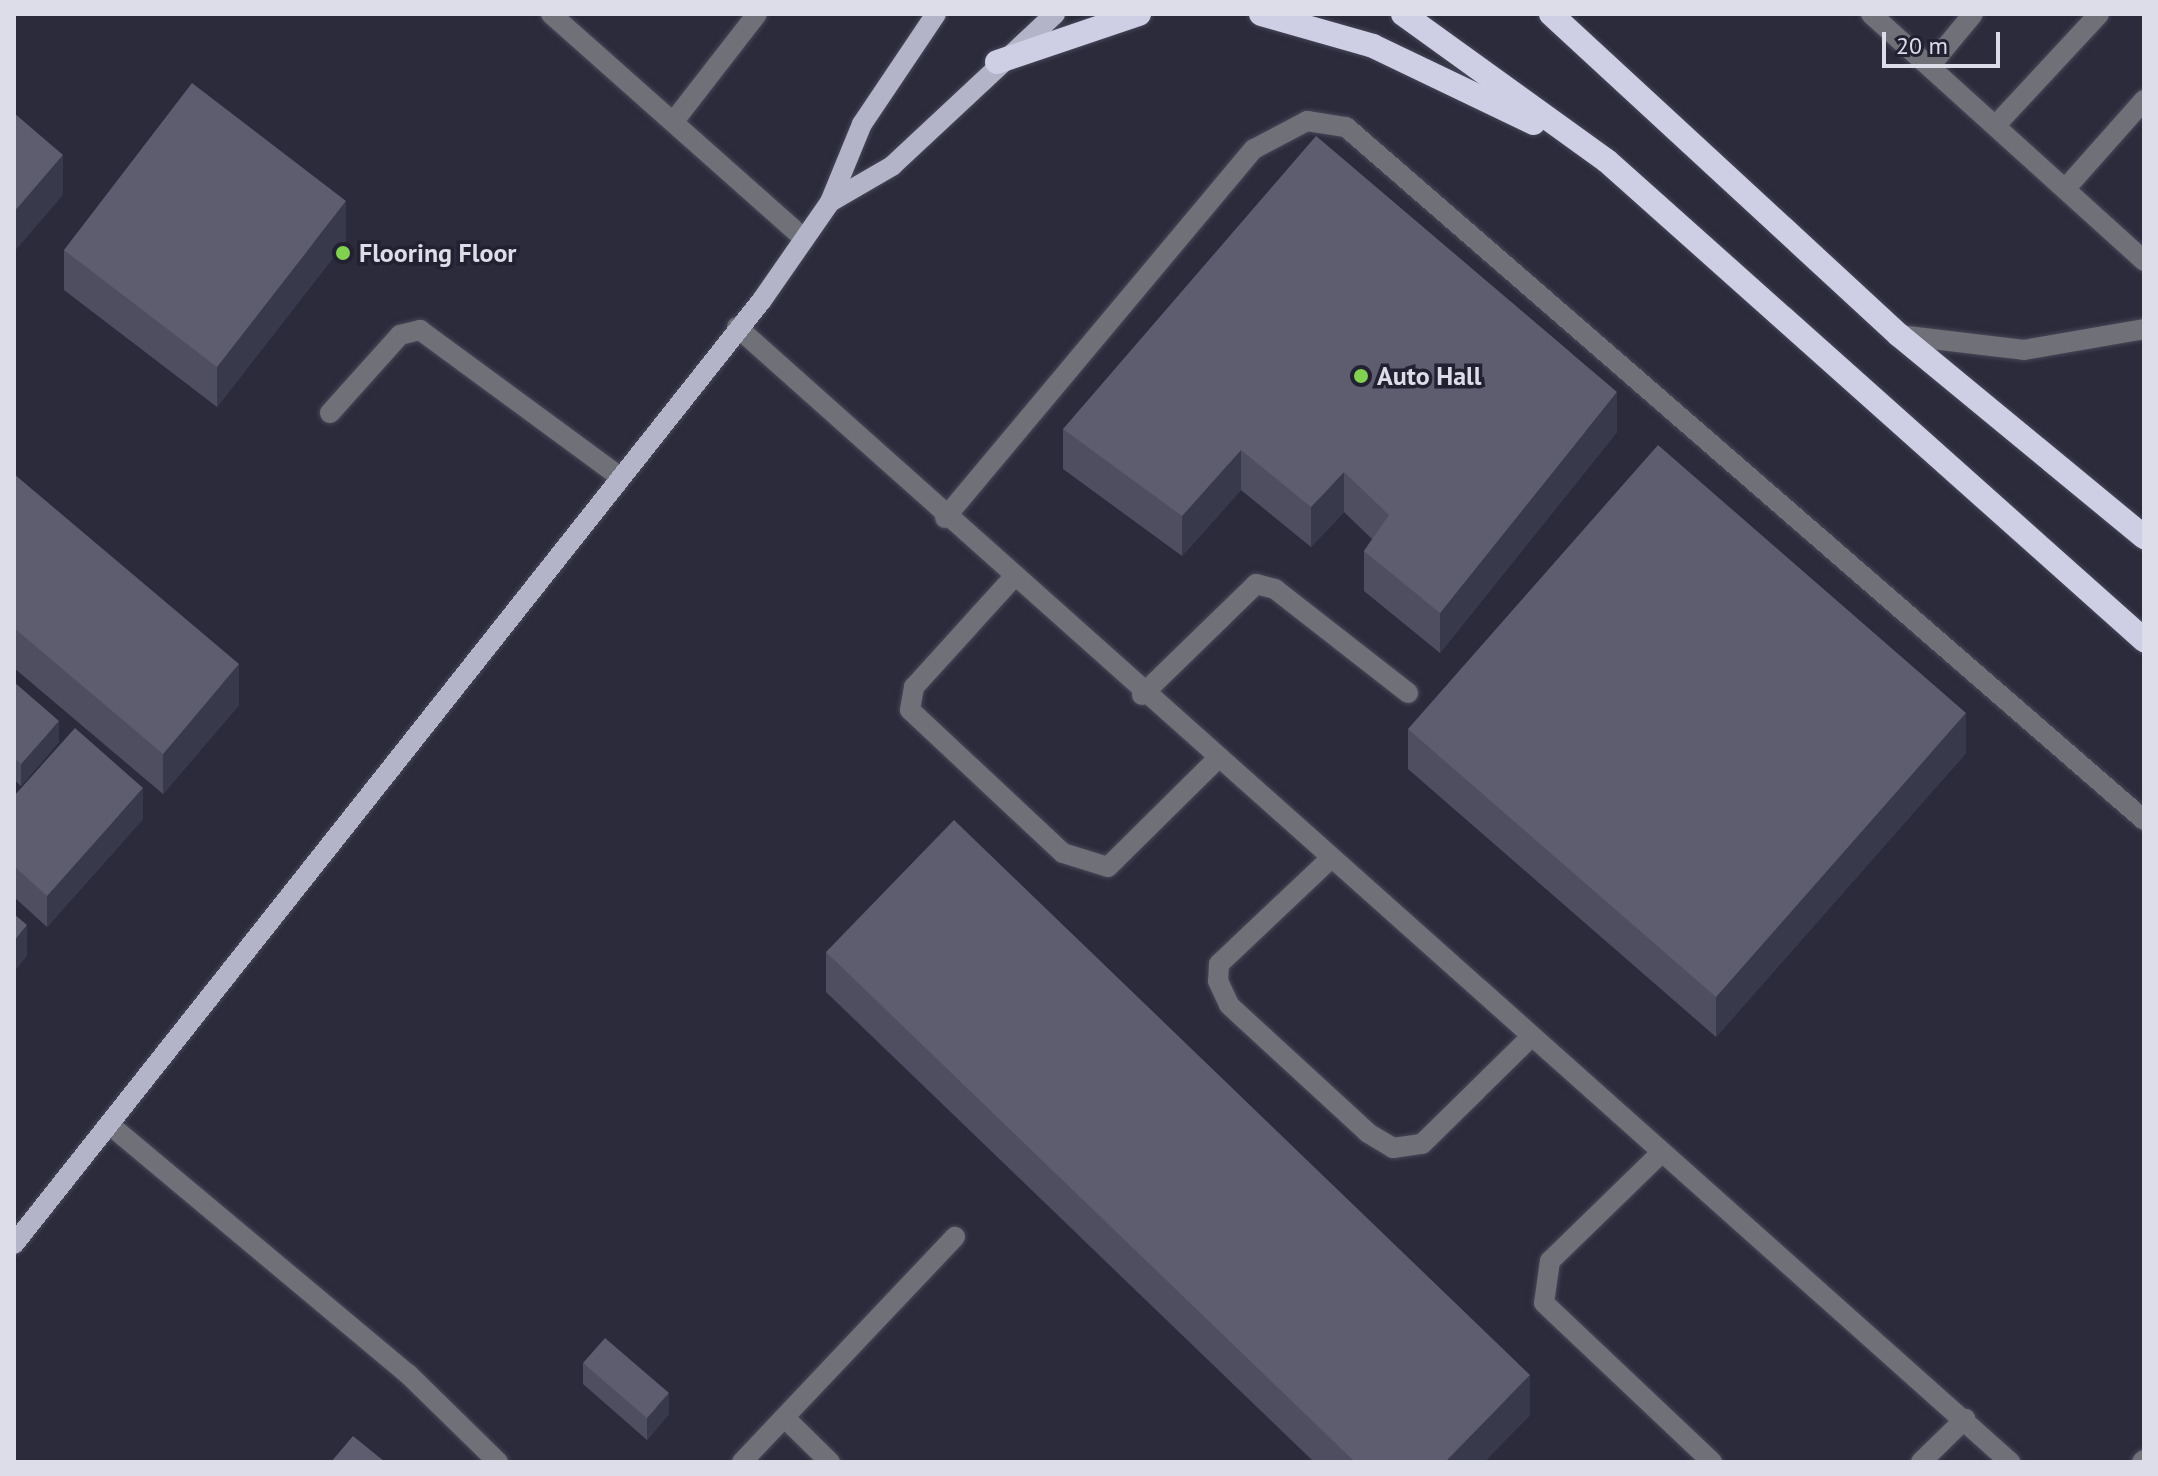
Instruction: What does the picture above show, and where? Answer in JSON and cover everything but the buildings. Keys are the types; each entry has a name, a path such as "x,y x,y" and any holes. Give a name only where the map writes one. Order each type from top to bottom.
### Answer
{"highway":[{"path":"997,62 1139,14"},
{"path":"1261,14 1373,46 1607,161"},
{"path":"1403,14 1607,161 2144,640"},
{"path":"1551,14 1899,335 2144,537"}],"main road":[{"path":"14,1244 804,239 830,202 862,124 936,14"},
{"path":"830,202 892,166 997,62 1055,14"}],"street":[{"path":"551,14 804,239"},
{"path":"674,121 757,14"},
{"path":"1871,14 2141,251"},
{"path":"1930,66 1973,14"},
{"path":"1996,125 2099,14"},
{"path":"2066,188 2144,100"},
{"path":"945,518 1254,149 1307,121 1346,127 2144,820"},
{"path":"737,327 1142,695 1965,1419 2010,1462"},
{"path":"1899,335 2024,350 2144,329"},
{"path":"330,413 400,335 420,330 619,476"},
{"path":"1012,579 914,687 910,710 1063,853 1108,867 1216,760"},
{"path":"1142,695 1256,584 1275,589 1408,693"},
{"path":"1329,860 1219,964 1218,981 1229,1005 1368,1133 1393,1148 1422,1144 1530,1038"},
{"path":"110,1125 408,1374 498,1462"},
{"path":"1661,1153 1550,1261 1544,1303 1712,1462"},
{"path":"742,1462 955,1237"},
{"path":"785,1418 830,1462"},
{"path":"1921,1462 1965,1419"}],"place":[{"name":"Flooring Floor","path":"343,253"},
{"name":"Auto Hall","path":"1361,376"}]}
